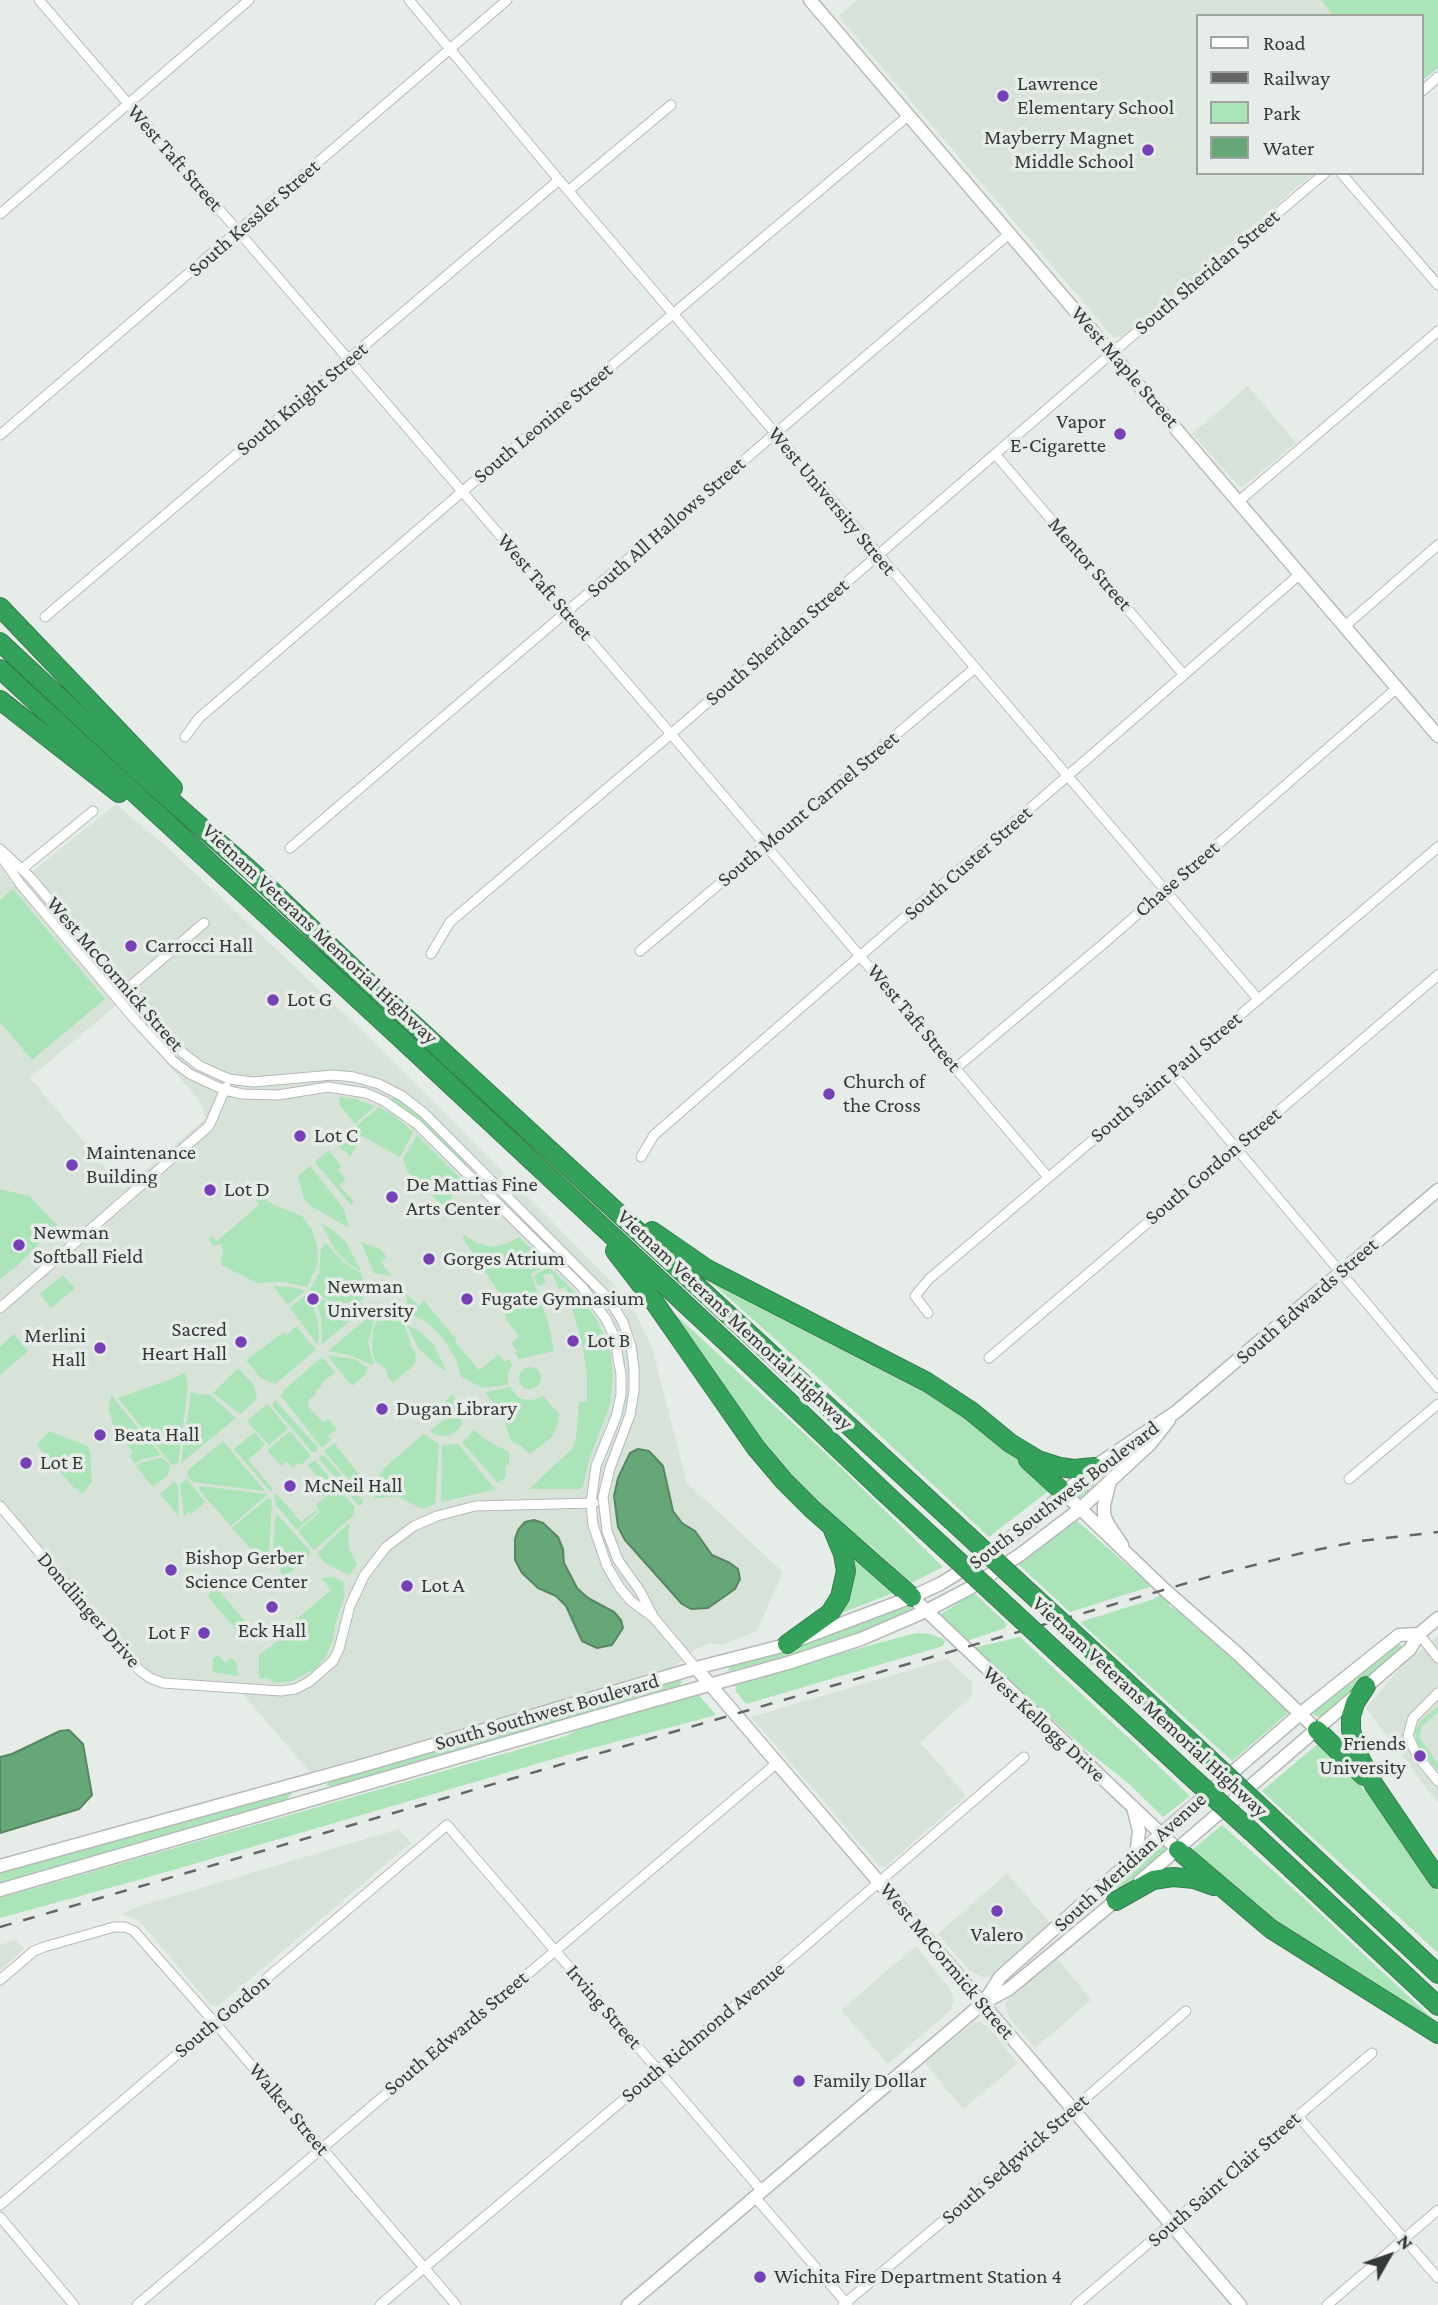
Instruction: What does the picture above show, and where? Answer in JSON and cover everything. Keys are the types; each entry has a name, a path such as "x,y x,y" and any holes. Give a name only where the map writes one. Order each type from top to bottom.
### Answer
{"highway":[{"path":"0,607 252,872"},
{"name":"Vietnam Veterans Memorial Highway","path":"0,642 1093,1651 1438,1974"},
{"name":"Vietnam Veterans Memorial Highway","path":"0,669 1438,2006"},
{"path":"0,700 125,798 169,825"},
{"path":"566,1165 698,1264 927,1382 971,1411 1064,1493"},
{"path":"570,1197 655,1303 756,1448 784,1481 912,1597"},
{"path":"1010,1443 1045,1464 1073,1469 1094,1467"},
{"path":"787,1644 822,1619 840,1597 845,1572 843,1554 832,1526"},
{"path":"1366,1686 1354,1703 1351,1716 1350,1730 1357,1752 1374,1785 1438,1879"},
{"path":"1317,1730 1374,1785"},
{"path":"1178,1850 1271,1929 1438,2034"},
{"path":"1116,1901 1153,1880 1173,1877 1194,1879 1222,1889"}],"main road":[{"name":"West Maple Street","path":"810,0 1438,736"},
{"name":"South Edwards Street","path":"1176,1412 1438,1190"},
{"name":"South Southwest Boulevard","path":"0,1866 787,1644 912,1597 976,1562 1031,1523 1094,1467 1176,1412"},
{"name":"South Southwest Boulevard","path":"0,1890 862,1639 970,1588 1021,1554 1080,1509 1150,1444 1176,1412"},
{"path":"1110,1481 1104,1515 1130,1557"},
{"path":"1064,1493 1317,1730"},
{"name":"West Kellogg Drive","path":"912,1597 1178,1850"},
{"name":"South Meridian Avenue","path":"628,2305 984,2003 1009,1989 1178,1850 1410,1648 1419,1634 1438,1618"},
{"name":"South Meridian Avenue","path":"984,2003 1000,1977 1300,1714 1399,1635 1419,1634"},
{"name":"West McCormick Street","path":"696,1668 1240,2305"},
{"path":"1133,1807 1139,1830 1136,1856"}],"street":[{"name":"West Taft Street","path":"39,0 463,491 1048,1177"},
{"path":"0,214 249,0"},
{"name":"West University Street","path":"409,0 568,191 1258,999"},
{"name":"South Kessler Street","path":"0,435 507,0"},
{"path":"1424,88 1438,77"},
{"path":"568,191 671,105"},
{"name":"South Leonine Street","path":"185,737 199,718 463,491 909,115"},
{"name":"South Sheridan Street","path":"431,954 450,922 1323,175"},
{"path":"1343,175 1438,285"},
{"name":"South Knight Street","path":"45,617 559,180"},
{"name":"South All Hallows Street","path":"290,848 1010,233"},
{"path":"1239,500 1438,331"},
{"name":"Mentor Street","path":"995,454 1184,675"},
{"path":"1345,626 1438,545"},
{"name":"South Custer Street","path":"641,1157 654,1135 1300,574"},
{"name":"South Mount Carmel Street","path":"640,951 975,668"},
{"name":"Chase Street","path":"956,1068 1397,688"},
{"path":"22,869 93,811"},
{"name":"South Saint Paul Street","path":"928,1313 915,1296 929,1279 1438,847"},
{"name":"West McCormick Street","path":"0,852 22,869 126,990 183,1053 200,1066 229,1079 253,1082 333,1075 354,1077 379,1084 402,1096 424,1113 609,1299 623,1322 631,1346 634,1391 630,1415 610,1468 603,1497 607,1531 618,1560 640,1591 654,1618 696,1668"},
{"name":"West McCormick Street","path":"0,852 21,886 158,1045 190,1074 224,1090 264,1095 334,1088 366,1093 384,1101 417,1124 582,1287 606,1319 614,1336 621,1374 621,1395 616,1417 596,1466 591,1503 593,1525 607,1566 631,1601 654,1618"},
{"path":"126,990 204,923"},
{"name":"South Gordon Street","path":"989,1358 1438,975"},
{"path":"1172,1072 1438,1388"},
{"path":"0,1308 209,1126 229,1079"},
{"path":"1349,1479 1438,1404"},
{"name":"Dondlinger Drive","path":"0,1506 139,1670 150,1678 163,1683 281,1691 295,1689 309,1682 332,1661 339,1648 350,1606 364,1576 386,1547 414,1526 437,1516 475,1506 604,1503"},
{"path":"1419,1634 1438,1658"},
{"path":"1438,1693 1413,1718 1408,1736 1418,1757 1438,1781"},
{"name":"South Richmond Avenue","path":"380,2305 1024,1758"},
{"name":"South Edwards Street","path":"137,2305 777,1763"},
{"name":"Irving Street","path":"444,1827 447,1825 658,2070 846,2304"},
{"name":"South Gordon","path":"0,2206 444,1827"},
{"name":"Walker Street","path":"0,1980 34,1951 114,1927 125,1927 134,1931 456,2305"},
{"name":"South Sedgwick Street","path":"846,2304 1186,2011"},
{"name":"South Saint Clair Street","path":"1076,2305 1373,2053"},
{"path":"1298,2116 1438,2278"},
{"path":"1327,2305 1438,2210"},
{"path":"0,2217 74,2305"}],"shaded area":[{"path":"858,0 1321,0 1332,14 1196,14 1196,175 1312,175 1123,336 1114,338 838,16"},
{"path":"1248,386 1296,443 1243,487 1239,486 1192,434"},
{"name":"Newman University","path":"116,804 168,848 365,1033 615,1285 636,1314 652,1348 687,1483 783,1572 757,1631 722,1645 709,1643 695,1650 671,1669 310,1772 234,1684 163,1677 152,1675 143,1668 0,1500 0,866 14,886","holes":["116,1005 200,1101 206,1118 124,1189 30,1078"]},
{"name":"Friends University","path":"1438,1636 1438,1803 1366,1708 1398,1670"},
{"path":"947,1659 972,1682 972,1696 920,1742 966,1796 886,1866 880,1867 751,1717"},
{"path":"399,1829 411,1843 218,2006 210,2005 144,1926 122,1914 137,1907"},
{"path":"1007,1873 1051,1924 993,1976 984,1978 969,1970 938,1934"},
{"path":"16,1940 24,1949 0,1970 0,1945"},
{"path":"916,1946 951,1990 954,2001 950,2011 888,2064 841,2010"},
{"path":"1056,1957 1091,2000 1035,2048 1010,2019 1005,2004 1008,1998"},
{"path":"974,2022 988,2027 1018,2063 963,2109 925,2063"}],"green space":[{"path":"1321,0 1438,0 1438,68 1424,79 1424,14 1332,14"},
{"path":"13,889 105,999 32,1060 0,1022 0,900"},
{"path":"340,1097 375,1106 355,1124 339,1104"},
{"path":"392,1097 396,1097 422,1116 460,1154 469,1170 413,1116 392,1101"},
{"path":"379,1107 413,1132 400,1157 362,1136 350,1157 336,1143"},
{"path":"417,1135 460,1178 452,1194 451,1212 408,1172 403,1159"},
{"path":"329,1150 341,1167 338,1170 346,1179 339,1185 354,1202 351,1205 315,1162"},
{"path":"310,1166 344,1209 349,1228 304,1199 298,1176"},
{"name":"Newman Softball Field","path":"0,1189 29,1196 57,1225 18,1265 0,1279"},
{"path":"258,1194 274,1205 302,1216 312,1230 318,1263 307,1287 284,1282 257,1283 221,1265 221,1244 213,1246 209,1238 212,1236 217,1241 259,1205 254,1198"},
{"path":"321,1223 346,1242 361,1271 335,1250"},
{"path":"464,1235 477,1243 492,1247 519,1237 547,1264 531,1274 548,1322 554,1351 519,1359 511,1343 519,1336 507,1321 502,1307 506,1303 462,1237"},
{"path":"361,1242 380,1249 387,1257 381,1262 391,1276 374,1273"},
{"path":"326,1243 343,1262 362,1274 363,1300 353,1303 329,1301 310,1289 319,1273 321,1249"},
{"path":"549,1267 579,1296 596,1318 610,1350 613,1376 610,1405 590,1457 583,1486 579,1489 529,1489 572,1449 576,1439 579,1402 587,1402 583,1347 566,1287 559,1289 552,1273 543,1275 546,1283 538,1286 534,1277"},
{"path":"702,1274 829,1337 961,1411 1023,1462 1050,1490 989,1537"},
{"path":"63,1275 75,1288 51,1308 40,1294"},
{"path":"273,1286 292,1287 305,1291 288,1305"},
{"path":"308,1293 317,1318 318,1345 290,1308"},
{"path":"407,1294 419,1306 424,1301 479,1370 499,1354 505,1362 509,1359 512,1365 508,1373 508,1385 483,1388 461,1377 456,1359 443,1338 428,1323 407,1312"},
{"path":"313,1295 335,1306 363,1303 362,1311 322,1344 321,1317"},
{"path":"676,1315 834,1461 943,1567 911,1583 872,1547 812,1501 785,1474 673,1318"},
{"path":"368,1317 375,1318 368,1342 374,1364 328,1351"},
{"path":"378,1318 403,1322 411,1342 409,1344 415,1352 416,1361 413,1366 393,1383 386,1369 375,1361 372,1349 373,1329"},
{"path":"407,1325 421,1332 434,1345 447,1372 418,1348"},
{"path":"296,1326 316,1350 275,1384 261,1378 246,1360 284,1332 287,1335"},
{"path":"14,1334 28,1351 0,1375 0,1347"},
{"path":"327,1355 354,1359 368,1368 365,1375 352,1386"},
{"path":"322,1357 335,1372 321,1384 316,1394 308,1401 308,1406 320,1420 324,1422 328,1419 337,1429 328,1436 331,1440 322,1448 281,1396 283,1391"},
{"path":"530,1367 538,1370 541,1378 538,1386 530,1389 522,1386 519,1378 522,1370"},
{"path":"238,1368 253,1384 257,1399 240,1414 213,1393"},
{"path":"185,1372 188,1386 179,1456 178,1463 172,1465 118,1398"},
{"path":"510,1387 522,1399 533,1400 543,1396 559,1414 558,1424 551,1438 530,1454 511,1441 502,1414 485,1392"},
{"path":"191,1392 209,1394 236,1418 181,1463"},
{"path":"453,1394 461,1412 461,1425 448,1436 436,1435 430,1431 453,1412 445,1401"},
{"path":"111,1395 144,1435 128,1434 113,1425 109,1409"},
{"path":"275,1400 318,1448 316,1452 312,1452 272,1405"},
{"path":"266,1405 270,1406 288,1429 269,1445 247,1421"},
{"path":"473,1429 509,1452 509,1464 505,1466 506,1477 498,1483 462,1442"},
{"path":"49,1431 87,1446 90,1451 92,1482 82,1494 37,1445"},
{"path":"116,1431 130,1437 146,1437 161,1455 142,1459 135,1464 130,1457 133,1452"},
{"path":"290,1431 311,1456 293,1468 287,1461 281,1466 267,1450"},
{"path":"255,1432 265,1445 248,1460 273,1489 270,1491 234,1449"},
{"path":"1151,1432 1081,1498 1073,1492 1082,1484"},
{"path":"424,1434 439,1444 435,1504 422,1509 397,1496 374,1499 374,1484 383,1469"},
{"path":"223,1441 264,1491 193,1482 187,1476 188,1470"},
{"path":"334,1443 358,1473 361,1481 360,1493 324,1451"},
{"path":"458,1444 494,1488 441,1502 442,1445"},
{"path":"321,1455 325,1456 363,1501 362,1505 358,1505 319,1459"},
{"path":"162,1457 170,1466 168,1475 153,1487 136,1466"},
{"path":"315,1460 336,1485 322,1497 321,1482 308,1465"},
{"path":"187,1479 205,1502 191,1514 189,1512 184,1516 180,1484"},
{"path":"174,1482 178,1484 179,1517 160,1494"},
{"path":"200,1486 267,1495 231,1526 199,1490"},
{"path":"337,1487 354,1506 354,1515 314,1550 298,1531 320,1512 316,1505"},
{"path":"276,1493 301,1522 316,1510 317,1512 297,1530 276,1505"},
{"path":"268,1498 272,1500 269,1555 256,1555 232,1528"},
{"path":"276,1513 310,1551 309,1556 284,1578 280,1568 272,1561"},
{"path":"1075,1519 1153,1586 1070,1612 1018,1564"},
{"path":"348,1524 349,1549 357,1564 349,1575 325,1563 317,1553"},
{"path":"853,1553 894,1591 839,1614 850,1555"},
{"path":"333,1577 345,1583 345,1595 326,1656 315,1669 292,1681 274,1683 270,1679 259,1678 259,1655 295,1628 292,1623 331,1590 321,1578"},
{"path":"216,1587 245,1621 242,1624 250,1633 246,1636 240,1634 209,1598 208,1595"},
{"path":"974,1593 1007,1624 1005,1628 967,1641 941,1614"},
{"path":"1162,1593 1170,1599 1169,1606 1176,1610 1179,1607 1289,1712 1232,1761 1080,1622 1154,1599"},
{"path":"907,1604 914,1610 912,1612 830,1645 729,1671 728,1666 848,1627"},
{"path":"916,1633 930,1634 945,1640 943,1646 746,1704 736,1691 735,1684 745,1679"},
{"path":"1020,1637 1190,1796 1163,1817 1128,1783 1084,1748 973,1648"},
{"path":"1399,1644 1403,1647 1321,1719 1312,1713"},
{"path":"218,1655 225,1663 231,1658 236,1662 238,1676 212,1672 213,1659"},
{"path":"678,1679 682,1682 679,1686 335,1786 326,1786 333,1778"},
{"path":"697,1693 716,1715 574,1753 0,1918 0,1898 566,1736 587,1725"},
{"path":"1438,1706 1438,1712 1422,1726 1419,1737 1438,1764 1438,1771 1417,1746 1415,1731 1420,1721"},
{"path":"1319,1743 1365,1790 1438,1892 1438,1953 1262,1791"},
{"path":"293,1792 285,1801 0,1883 0,1870"},
{"path":"1222,1825 1434,2020 1431,2022 1273,1923 1192,1850"},
{"path":"1162,1841 1169,1848 1119,1890 1116,1887 1125,1876"}],"water":[{"path":"638,1449 649,1451 663,1466 673,1511 682,1523 695,1531 712,1555 738,1569 740,1579 735,1589 708,1608 691,1609 682,1604 625,1540 618,1527 614,1496 618,1478 630,1453"},
{"path":"534,1520 543,1523 558,1537 563,1549 564,1563 577,1588 588,1598 614,1612 621,1620 623,1628 612,1645 597,1648 582,1641 566,1606 556,1596 538,1588 522,1573 515,1560 515,1539 525,1522"},
{"path":"69,1730 83,1744 92,1795 79,1809 0,1833 0,1757 60,1731"}],"railway":[{"path":"0,1927 1215,1575 1360,1541 1438,1532"}],"place":[{"name":"Lawrence Elementary School","path":"1003,96"},
{"name":"Mayberry Magnet Middle School","path":"1148,150"},
{"name":"Vapor E-Cigarette","path":"1120,434"},
{"name":"Carrocci Hall","path":"131,946"},
{"name":"Lot G","path":"273,1000"},
{"name":"Church of the Cross","path":"829,1094"},
{"name":"Lot C","path":"300,1136"},
{"name":"Maintenance Building","path":"72,1165"},
{"name":"Lot D","path":"210,1190"},
{"name":"De Mattias Fine Arts Center","path":"392,1197"},
{"name":"Newman Softball Field","path":"19,1245"},
{"name":"Gorges Atrium","path":"429,1259"},
{"name":"Newman University","path":"313,1299"},
{"name":"Fugate Gymnasium","path":"467,1299"},
{"name":"Lot B","path":"573,1341"},
{"name":"Sacred Heart Hall","path":"241,1342"},
{"name":"Merlini Hall","path":"100,1348"},
{"name":"Dugan Library","path":"382,1409"},
{"name":"Beata Hall","path":"100,1435"},
{"name":"Lot E","path":"26,1463"},
{"name":"McNeil Hall","path":"290,1486"},
{"name":"Bishop Gerber Science Center","path":"171,1570"},
{"name":"Lot A","path":"407,1586"},
{"name":"Eck Hall","path":"272,1607"},
{"name":"Lot F","path":"204,1633"},
{"name":"Friends University","path":"1420,1756"},
{"name":"Valero","path":"997,1911"},
{"name":"Family Dollar","path":"799,2081"},
{"name":"Wichita Fire Department Station 4","path":"760,2277"}]}
